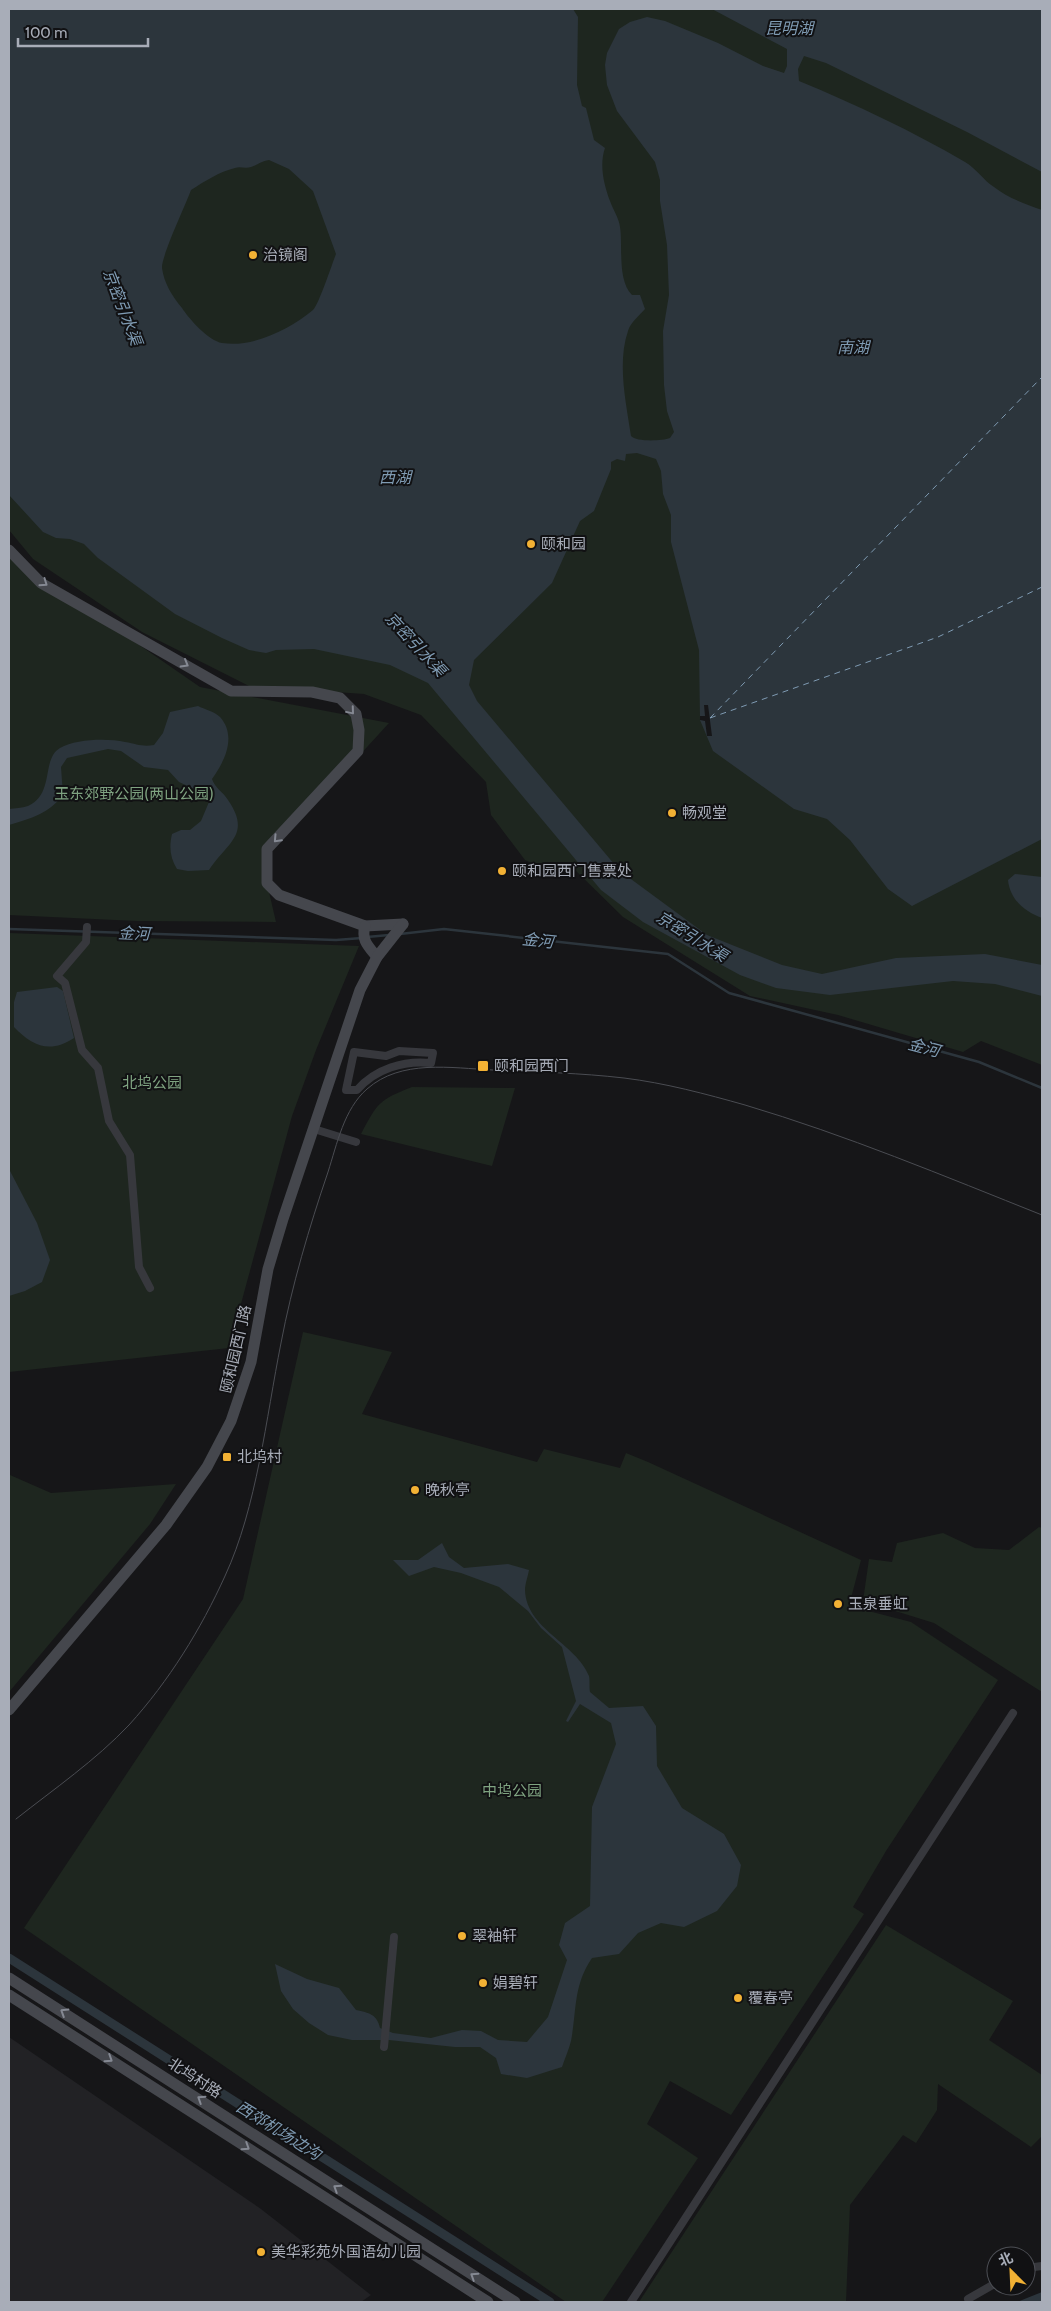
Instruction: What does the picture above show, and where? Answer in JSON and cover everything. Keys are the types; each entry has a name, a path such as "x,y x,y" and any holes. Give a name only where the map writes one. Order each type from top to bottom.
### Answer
{"street":[{"path":"9,550 41,583 231,691 312,692 340,698 356,714 360,730 358,751 267,849 266,883 279,895 364,933 377,957"},
{"name":"颐和园西门路","path":"9,1710 166,1525 192,1490 217,1450 243,1390 251,1362 268,1269 360,990 377,957 403,924 364,933"},
{"path":"87,930 86,942 57,976 66,984 82,1050 98,1068 109,1121 130,1155 139,1267 150,1288"},
{"path":"399,1051 433,1053 431,1063 415,1062 385,1070 366,1080 357,1090 346,1090 354,1052 386,1056 399,1051"},
{"path":"314,1129 356,1142"},
{"path":"631,2302 1014,1713"},
{"path":"384,2047 394,1937"},
{"name":"北坞村路","path":"9,1978 514,2302"},
{"name":"北坞村路","path":"9,1995 488,2302"},
{"path":"968,2299 986,2289"}],"shaded area":[{"path":"9,2037 261,2209 371,2295 361,2302 9,2302"}],"green space":[{"name":"颐和园","path":"9,9 1042,9 1042,1065 981,1041 963,1052 838,1015 750,996 623,917 572,867 534,864 525,860 491,815 486,782 421,715 364,694 249,686 142,632 33,559 9,530"},
{"name":"玉东郊野公园(两山公园)","path":"9,555 200,687 389,723 262,862 276,922 137,921 9,915"},
{"name":"北坞公园","path":"9,933 359,946 316,1050 292,1116 229,1348 9,1372"},
{"path":"412,1087 515,1088 492,1166 361,1134 380,1103 392,1095"},
{"name":"中坞公园","path":"303,1332 392,1352 362,1414 537,1462 544,1449 620,1468 626,1453 648,1462 861,1560 849,1606 911,1622 998,1680 886,1851 853,1907 864,1914 731,2115 670,2081 647,2124 698,2158 602,2302 566,2302 24,1928 243,1599"},
{"path":"9,1465 10,1475 51,1493 176,1484 150,1524 9,1692"},
{"path":"1039,1527 1042,1528 1042,1692 934,1623 863,1601 869,1559 892,1562 897,1543 943,1533 975,1548 1009,1550"},
{"path":"886,1925 1013,2001 989,2040 1042,2075 1042,2136 1031,2147 938,2084 937,2110 916,2143 903,2135 850,2205 846,2302 639,2302"}],"water":[{"name":"颐和园","path":"9,9 573,9 578,17 577,85 582,106 586,108 594,140 605,148 602,161 604,182 619,224 624,281 632,295 640,295 645,309 629,328 623,356 625,397 631,436 638,439 661,440 670,438 674,432 667,411 664,385 663,331 669,295 667,245 660,201 660,180 655,162 617,111 607,85 605,65 607,53 619,29 630,22 647,17 665,21 718,43 763,66 784,73 787,66 787,49 712,9 1042,9 1042,172 967,132 826,63 804,56 798,69 799,81 863,109 925,140 969,165 990,184 1005,194 1042,210 1042,839 912,906 888,889 850,840 827,819 794,809 713,751 700,720 699,650 671,542 671,515 663,494 661,471 656,459 637,453 626,454 625,461 617,459 611,462 611,469 594,511 580,521 552,583 474,660 469,685 477,701 620,871 707,935 782,965 822,974 896,958 985,954 1042,965 1042,996 995,984 953,981 830,995 776,988 740,975 643,922 601,890 428,683 390,665 314,649 276,650 266,653 249,650 222,638 175,614 98,558 84,544 70,539 56,538 43,532 9,495","holes":["269,160 289,169 313,191 336,254 322,292 313,310 293,324 270,336 246,343 234,344 217,341 200,329 189,318 167,284 162,268 169,242 191,190 207,180 237,167 247,168"]},
{"path":"198,706 220,717 228,732 225,756 212,779 228,800 238,822 234,838 209,870 188,871 177,869 171,852 172,834 181,830 190,830 201,821 209,802 203,793 179,782 168,770 144,767 121,751 108,749 67,758 61,767 63,795 45,811 9,825 9,809 28,806 36,801 42,793 51,760 54,753 60,748 83,741 101,740 154,745 163,733 170,712"},
{"path":"1015,874 1042,877 1042,918 1024,909 1015,899 1008,880"},
{"path":"57,987 63,991 74,1038 57,1046 42,1046 28,1039 14,1027 14,1002 17,992"},
{"path":"9,1169 37,1223 50,1260 42,1282 25,1291 9,1296"},
{"path":"442,1543 449,1557 464,1568 508,1564 529,1570 525,1590 528,1604 534,1615 542,1626 583,1664 589,1676 590,1692 609,1708 643,1706 656,1726 657,1766 682,1808 724,1834 741,1865 737,1886 717,1911 684,1927 661,1923 638,1933 619,1954 592,1958 586,1968 579,1988 571,2041 562,2067 527,2078 501,2074 496,2058 480,2047 455,2047 389,2040 352,2040 328,2035 309,2023 293,2009 281,1991 275,1964 307,1979 339,1988 356,2010 372,2015 379,2023 380,2028 393,2033 431,2038 462,2030 481,2031 498,2040 527,2042 548,2017 567,1960 559,1945 565,1923 590,1906 592,1807 616,1744 611,1723 580,1704 568,1722 566,1721 576,1701 562,1647 541,1628 528,1611 499,1587 461,1573 434,1567 409,1576 393,1560 418,1560"},
{"path":"1042,2292 1042,2302 1017,2302 1036,2296"}],"pier":[{"path":"704,705 708,705 712,736 707,736 705,721 700,720 700,716 705,716"}],"waterway":[{"name":"金河","path":"9,929 336,940 362,938"},
{"name":"金河","path":"400,934 444,929 668,954 729,993 979,1062 1042,1088"},
{"name":"金河","path":"367,937 389,935"},
{"name":"西郊机场边沟","path":"9,1958 550,2302"}],"ferry route":[{"path":"710,718 1042,377"},
{"path":"710,718 938,637 1042,587"}],"tram line":[{"path":"16,1819 89,1762 129,1725 171,1672 195,1635 216,1596 236,1549 253,1492 290,1300 338,1139 352,1106 367,1089 380,1079 411,1069 444,1067 592,1075 639,1080 670,1086 745,1105 820,1129 1042,1215"}],"place":[{"name":"治镜阁","path":"253,255"},
{"name":"颐和园","path":"531,544"},
{"name":"畅观堂","path":"672,813"},
{"name":"颐和园西门售票处","path":"502,871"},
{"name":"颐和园西门","path":"483,1066"},
{"name":"北坞村","path":"227,1457"},
{"name":"晚秋亭","path":"415,1490"},
{"name":"玉泉垂虹","path":"838,1604"},
{"name":"翠袖轩","path":"462,1936"},
{"name":"娟碧轩","path":"483,1983"},
{"name":"覆春亭","path":"738,1998"},
{"name":"美华彩苑外国语幼儿园","path":"261,2252"}],"water label":[{"name":"昆明湖","path":"789,28"},
{"name":"京密引水渠","path":"123,307"},
{"name":"南湖","path":"853,347"},
{"name":"西湖","path":"395,477"},
{"name":"京密引水渠","path":"416,644"},
{"name":"京密引水渠","path":"692,936"}]}
